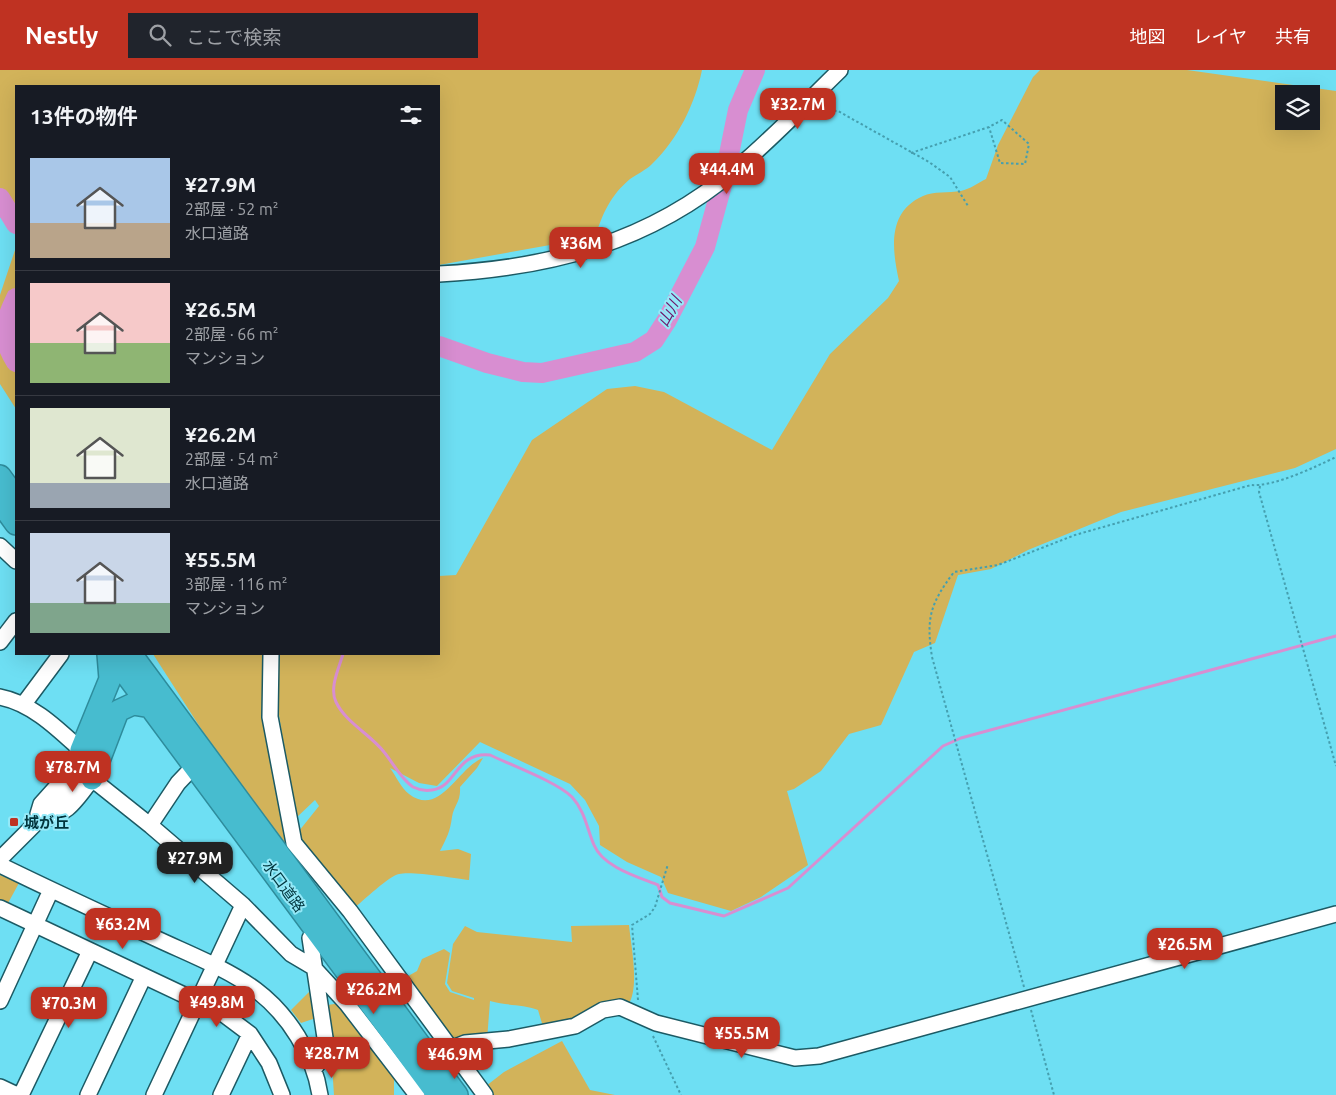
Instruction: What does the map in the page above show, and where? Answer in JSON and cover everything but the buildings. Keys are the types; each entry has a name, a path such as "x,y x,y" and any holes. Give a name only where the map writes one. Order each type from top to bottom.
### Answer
{"highway":[{"path":"0,476 15,497"},
{"path":"0,502 15,523"},
{"path":"81,750 110,679 110,655"},
{"name":"水口道路","path":"111,655 195,765 438,1095"},
{"name":"水口道路","path":"132,655 457,1095"},
{"path":"149,655 187,716 186,727"},
{"path":"92,779 118,712 133,704 151,708"}],"street":[{"path":"440,274 522,267 580,254 650,226 736,170 840,70"},
{"path":"0,546 15,560"},
{"path":"0,642 15,622"},
{"path":"23,705 60,655"},
{"path":"272,655 270,717 294,843 299,856 350,911 449,1053 484,1095"},
{"path":"0,859 67,792 89,760 120,679"},
{"path":"0,697 23,705 51,723 81,750 67,775 41,804 36,822"},
{"path":"150,825 178,783 195,765"},
{"path":"36,822 56,817 68,809 92,779 150,825 243,905 291,954 313,968 347,1004 414,1086"},
{"path":"0,865 215,966 256,990 273,1006 301,1042 314,1069 320,1095"},
{"path":"0,1000 51,890"},
{"path":"154,1095 243,905"},
{"path":"0,908 222,1013 250,1034 269,1063 282,1095"},
{"path":"449,1053 466,1043 509,1039 575,1026 603,1010 620,1007 656,1022 795,1058 819,1056 1336,914"},
{"path":"310,938 327,1051 314,1069"},
{"path":"0,1087 19,1095 90,951"},
{"path":"88,1095 144,976"},
{"path":"222,1095 250,1034"}],"path":[{"path":"797,111 838,111 950,177 968,206"},
{"path":"910,152 989,127 1002,120 1029,144 1025,164 1000,163 989,127"},
{"path":"1054,1095 958,744 932,657 929,638 930,612 940,590 954,572 998,565 1075,535 1251,485 1260,486 1304,472 1336,457"},
{"path":"1260,486 1259,492 1336,766"},
{"path":"668,864 655,907 650,914 632,925 640,1016 649,1029 681,1095"}],"shaded area":[{"path":"0,70 702,70 690,108 670,144 652,164 630,179 612,198 595,237 440,265 440,85 15,85 15,224 0,217"},
{"path":"1040,70 1187,70 1293,85 1275,85 1275,130 1320,130 1320,89 1336,91 1336,449 1295,468 1121,512 1028,550 991,569 958,575 935,643 914,652 881,725 849,734 821,771 794,789 787,791 808,865 761,897 731,911 668,893 661,877 627,862 600,845 599,826 585,800 570,784 480,742 437,786 419,783 390,768 409,794 420,800 430,800 439,796 474,763 483,758 477,768 460,787 449,831 440,851 458,849 471,854 469,880 423,874 405,873 395,875 353,909 300,838 299,831 319,806 315,800 295,819 279,715 269,722 290,851 234,780 154,655 440,655 440,576 456,575 532,440 607,389 635,386 664,392 772,450 830,354 888,298 899,281 894,244 898,221 903,212 911,203 927,194 961,191 986,179 998,145 1033,77"},
{"path":"15,250 15,407 0,384 0,295"},
{"path":"0,875 19,883 7,905 0,901"},
{"path":"629,925 633,955 634,988 628,1005 544,1030 538,1010 490,1001 487,1040 454,1045 403,979 417,971 422,959 444,949 450,953 445,984 450,992 474,1000 474,998 452,991 447,983 453,944 465,926 477,932 572,942 571,926"},
{"path":"314,987 319,1017 301,1023 291,1010"},
{"path":"340,1003 394,1073 394,1095 334,1095 328,1005"},
{"path":"562,1041 590,1090 615,1095 485,1095 486,1086 504,1072"}],"waterway":[{"name":"山川","path":"440,346 487,363 523,372 542,373 635,352 654,340 667,320 705,247 725,174 738,110 755,70"},
{"name":"山川","path":"0,198 15,222"},
{"name":"山川","path":"15,300 8,316 5,331 7,345 15,360"},
{"path":"343,655 334,684 336,702 346,716 378,746 413,787 420,790 440,788 470,758 479,755 490,755 545,780 572,797 583,814 594,845 599,853 613,865 631,875 658,885 662,897 670,903 724,916 788,888 943,746 961,738 1336,636"}],"place":[{"name":"城が丘","path":"14,822"}]}
